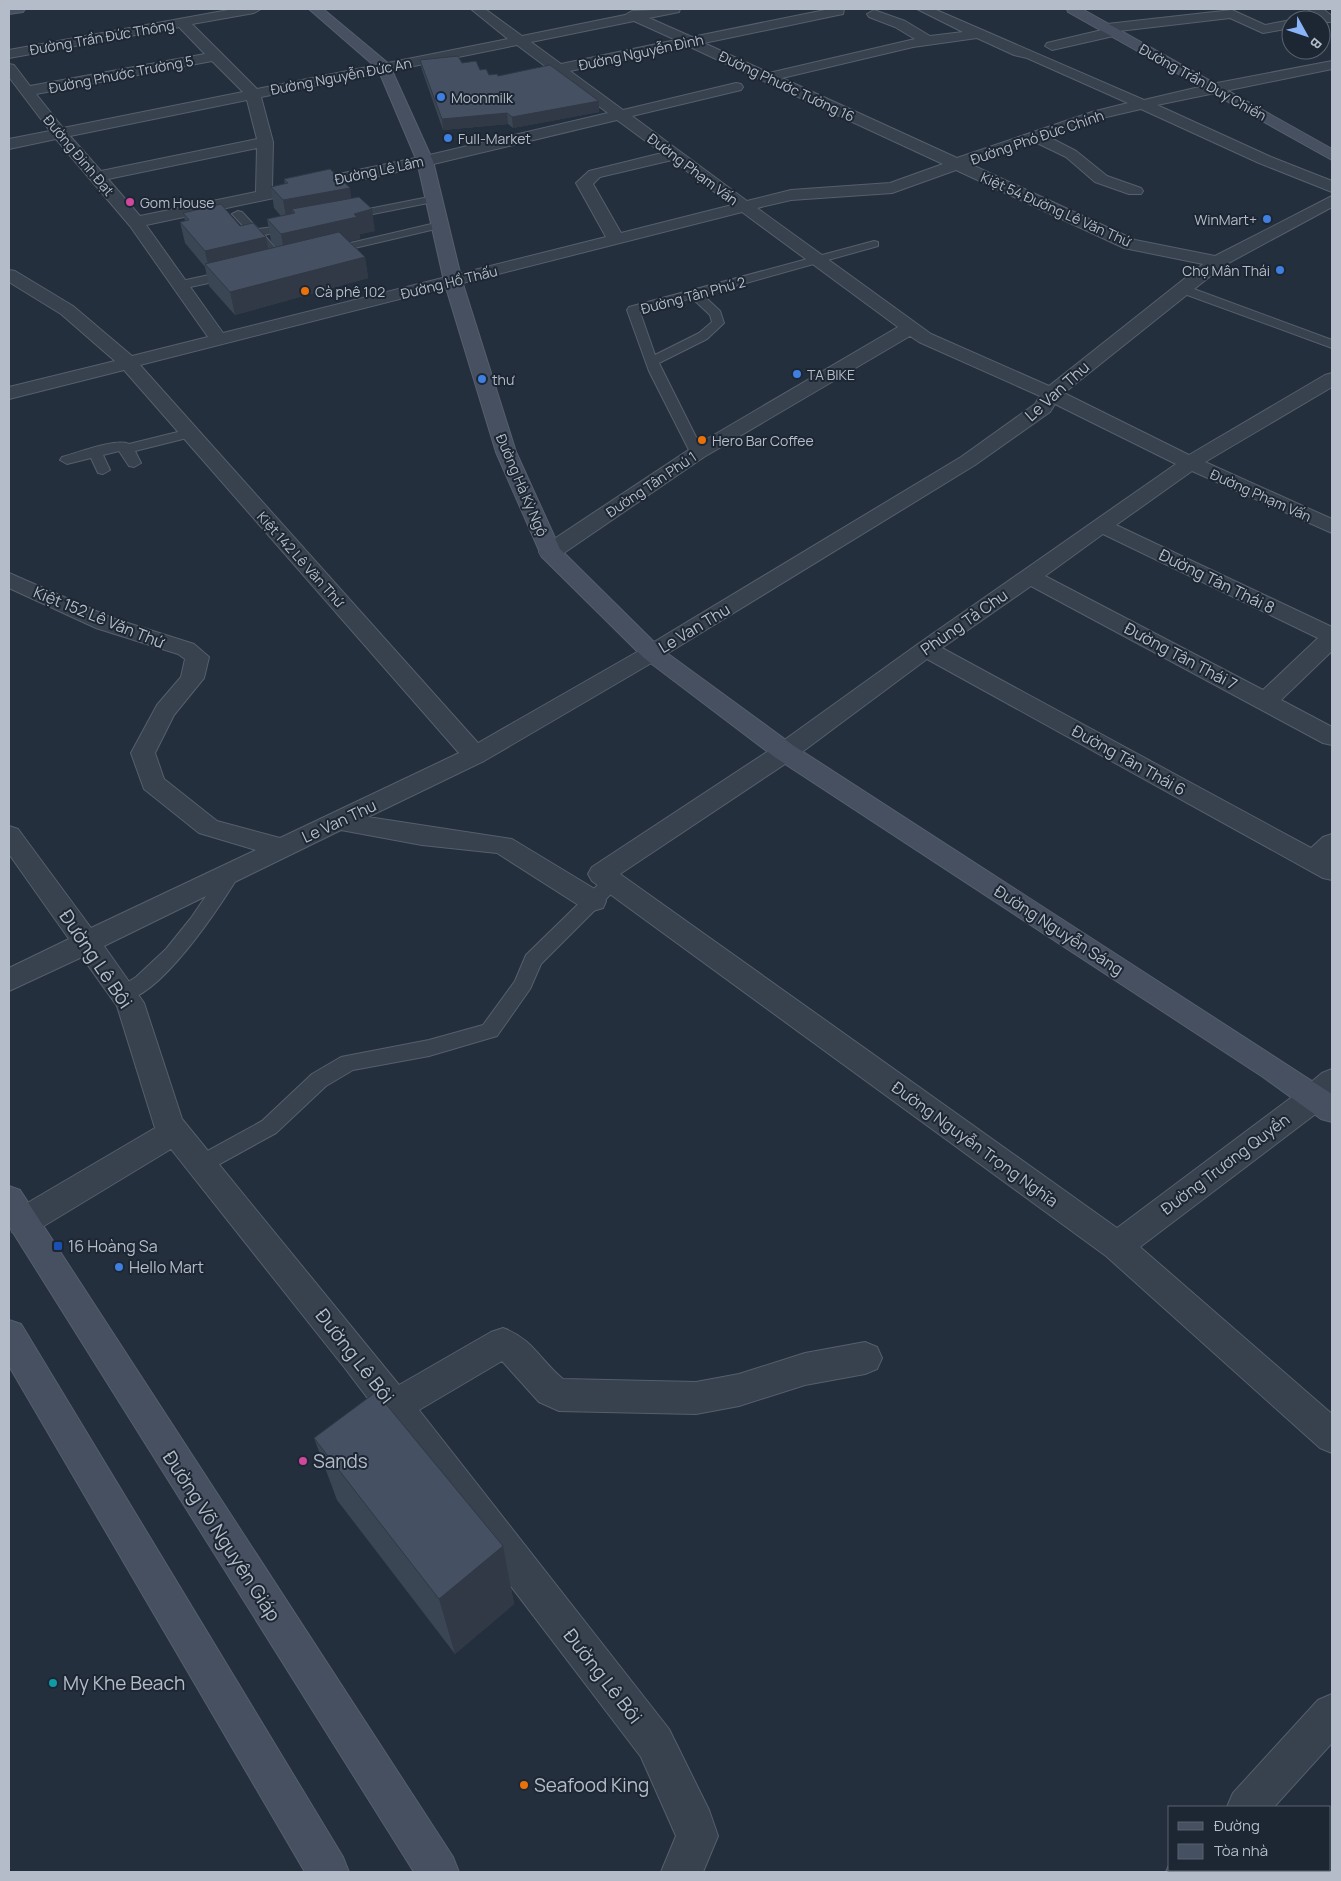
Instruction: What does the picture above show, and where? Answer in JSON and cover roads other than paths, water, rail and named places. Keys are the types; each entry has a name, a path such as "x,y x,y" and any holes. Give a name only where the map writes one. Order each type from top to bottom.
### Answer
{"street":[{"path":"9,10 18,9"},
{"name":"Đường Trần Đức Thông","path":"9,54 254,9"},
{"name":"Đường Hà Kỳ Ngộ","path":"315,9 384,68 425,161 453,281 506,452 550,552 652,653 785,752"},
{"name":"Đường Phạm Vấn","path":"477,9 910,328 942,346 1051,394 1190,463 1332,527"},
{"name":"Đường Phước Tường 16","path":"618,9 692,41 956,165"},
{"name":"Đường Nguyễn Đức An","path":"9,144 674,9"},
{"name":"Đường Nguyễn Đình","path":"558,69 838,11 838,9"},
{"path":"924,9 1018,52 1031,54 1266,160 1332,187"},
{"name":"Đường Trần Duy Chiến","path":"1073,9 1332,155"},
{"path":"874,14 900,24 928,41"},
{"path":"1052,46 1110,30 1232,14 1263,29 1281,26"},
{"path":"182,22 253,94 265,142 264,194"},
{"path":"770,77 928,41 978,34"},
{"name":"Đường Phước Trường 5","path":"27,91 215,56"},
{"name":"Đường Phó Đức Chính","path":"744,206 790,195 892,188 1097,115 1212,88 1332,65"},
{"name":"Đường Đinh Đạt","path":"9,68 60,134 136,222 218,339"},
{"name":"Đường Lê Lâm","path":"136,222 425,161 736,87"},
{"path":"1034,136 1071,154 1101,178 1135,191"},
{"path":"97,177 265,142"},
{"path":"616,239 584,183 596,174 675,155"},
{"name":"Kiệt 54 Đường Lê Văn Thứ","path":"956,165 1130,244 1217,262"},
{"name":"Le Van Thu","path":"9,980 233,870 475,755 652,653 968,462 1043,408 1051,394 1081,368 1217,262 1332,201"},
{"name":"Đường Hồ Thấu","path":"9,393 744,206"},
{"name":"Kiệt 142 Lê Văn Thứ","path":"9,275 67,310 128,363 475,755"},
{"name":"Đường Tân Phú 1","path":"550,552 697,452 910,328"},
{"name":"Phùng Tả Chu","path":"602,885 926,649 1190,463 1332,379"},
{"name":"Đường Tân Thái 8","path":"1102,526 1332,637"},
{"name":"Đường Tân Thái 7","path":"1029,576 1332,736"},
{"name":"Kiệt 152 Lê Văn Thứ","path":"9,580 104,623 186,649 197,657 197,670 190,682 168,706 154,729 143,753 153,783 208,827 282,848"},
{"path":"1267,700 1332,637"},
{"name":"Đường Tân Thái 6","path":"926,649 1326,858"},
{"name":"Đường Nguyễn Sáng","path":"785,752 1326,1096"},
{"name":"Đường Nguyễn Trọng Nghĩa","path":"338,821 422,836 503,845 602,885 1117,1246 1332,1436"},
{"name":"Đường Lê Bôi","path":"9,836 130,1003 169,1125 394,1406 655,1743 694,1825 697,1836 682,1872"},
{"name":"Đường Trương Quyền","path":"1117,1246 1326,1096"},
{"path":"16,1211 174,1132"},
{"name":"Đường Võ Nguyên Giáp","path":"16,1211 438,1872"},
{"path":"9,1335 328,1872"},
{"path":"394,1406 503,1343 511,1346 541,1382 555,1394 588,1396 696,1398 739,1390 805,1369 865,1358"},
{"path":"1248,1806 1332,1714"}],"lane":[{"path":"340,217 434,199"},
{"path":"238,214 282,262"},
{"path":"256,233 303,224"},
{"path":"319,253 440,225"},
{"name":"Đường Tân Phú 2","path":"697,452 651,362 633,310 818,262 874,244"},
{"path":"181,285 245,270"},
{"path":"1183,289 1332,344"},
{"path":"651,362 703,336 718,323 716,314 695,294"},
{"path":"128,450 190,433"},
{"path":"67,460 97,447 121,446 128,450 134,463"},
{"path":"97,447 103,470"},
{"path":"124,994 153,975 180,948 233,870"},
{"path":"200,1165 249,1140 276,1120 320,1080 348,1063 429,1048 490,1031 523,984 533,960 602,885"}],"place":[{"name":"Moonmilk","path":"441,97"},
{"name":"Full-Market","path":"448,138"},
{"name":"Gom House","path":"130,202"},
{"name":"WinMart+","path":"1267,219"},
{"name":"Chợ Mân Thái","path":"1280,270"},
{"name":"Cà phê 102","path":"305,291"},
{"name":"TA BIKE","path":"797,374"},
{"name":"thư","path":"482,379"},
{"name":"Hero Bar Coffee","path":"702,440"},
{"name":"16 Hoàng Sa","path":"58,1246"},
{"name":"Hello Mart","path":"119,1267"},
{"name":"Sands","path":"303,1461"},
{"name":"My Khe Beach","path":"53,1683"},
{"name":"Seafood King","path":"524,1785"}]}
